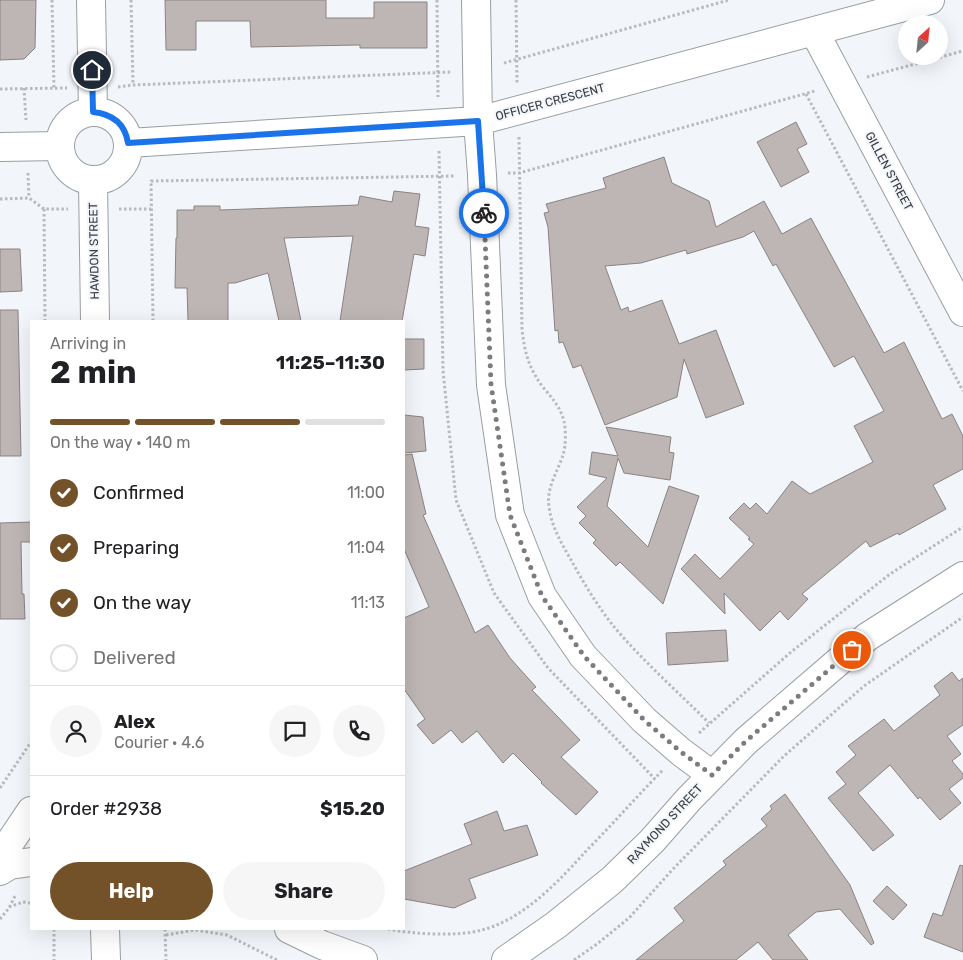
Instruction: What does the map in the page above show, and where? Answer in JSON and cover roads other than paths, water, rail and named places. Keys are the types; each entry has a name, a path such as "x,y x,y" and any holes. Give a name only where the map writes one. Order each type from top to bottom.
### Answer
{"street":[{"path":"91,0 93,99 103,113 117,120 124,128 128,143 127,155 119,170 110,177 93,180 80,177 70,170 62,159 60,146 64,129 72,120 82,114 93,99"},
{"path":"476,0 478,121 491,384 510,515 542,596 584,656 644,720 681,752 712,775"},
{"name":"OFFICER CRESCENT","path":"128,143 478,121 930,0"},
{"name":"GILLEN STREET","path":"814,31 963,312"},
{"path":"0,146 60,146"},
{"name":"HAWDON STREET","path":"93,180 95,320"},
{"name":"RAYMOND STREET","path":"506,960 556,925 612,880 652,841 746,741 866,637 963,576"},
{"path":"0,857 30,812"},
{"path":"0,871 10,865 30,862"},
{"path":"105,930 106,960"},
{"path":"291,930 322,945 362,960"}]}
